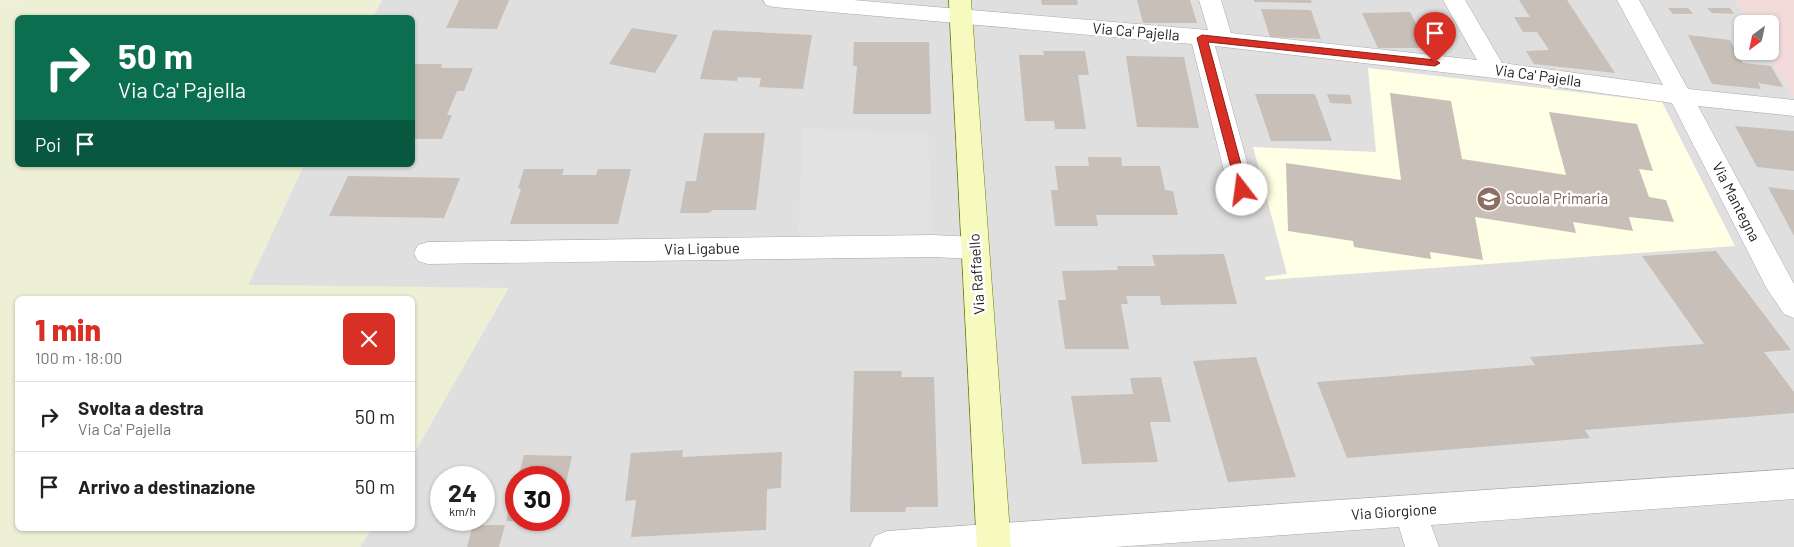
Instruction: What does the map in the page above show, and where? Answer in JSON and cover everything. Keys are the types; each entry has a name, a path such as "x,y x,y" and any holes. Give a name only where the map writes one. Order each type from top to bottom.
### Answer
{"main road":[{"name":"Via Raffaello","path":"961,8 994,543"}],"street":[{"name":"Via Ca' Pajella","path":"774,0 961,8 1494,70 1681,96 1794,108"},
{"path":"1210,0 1212,38 1242,190"},
{"path":"1454,0 1494,70"},
{"name":"Via Mantegna","path":"1628,0 1681,96 1777,281 1794,306"},
{"name":"Via Ligabue","path":"428,253 933,246 975,248"},
{"name":"Via Giorgione","path":"887,547 994,543 1794,484"},
{"path":"1410,511 1422,547"}],"shaded area":[{"path":"382,0 1736,0 1745,15 1734,15 1734,60 1771,60 1794,98 1794,547 360,547 370,531 415,531 415,452 508,289 248,285 303,167 415,167 415,15 374,15"},
{"path":"382,0 374,15 15,15 15,167 303,167 248,285 508,288 415,451 415,296 15,296 15,531 370,531 360,547 0,547 0,1"},
{"path":"1736,0 1794,0 1794,98 1771,60 1779,60 1779,15 1745,15"},
{"name":"Scuola Primaria","path":"1368,68 1662,102 1735,246 1266,280 1265,277 1287,274 1253,147 1376,152"},
{"path":"803,128 928,134 933,246 798,248"}],"building":[{"path":"459,0 509,0 497,29 446,28"},
{"path":"1041,0 1077,0 1078,5 1042,5"},
{"path":"1137,0 1190,0 1197,23 1143,23"},
{"path":"1254,0 1311,0 1312,3 1254,2"},
{"path":"1519,0 1567,0 1615,73 1534,64 1526,51 1549,50 1537,32 1523,32 1514,17 1530,17"},
{"path":"1668,8 1688,8 1693,14 1673,14"},
{"path":"1707,8 1730,8 1734,14 1712,13"},
{"path":"1261,9 1311,10 1321,39 1270,37"},
{"path":"1410,12 1421,33 1428,33 1435,48 1378,48 1362,13"},
{"path":"632,28 678,35 655,73 609,64"},
{"path":"713,30 812,35 803,89 759,87 761,78 738,77 737,81 700,79"},
{"path":"1688,35 1730,40 1734,47 1734,60 1741,60 1743,63 1771,66 1783,87 1758,83 1761,89 1712,84"},
{"path":"854,42 929,42 931,114 853,114 857,66 853,66"},
{"path":"1043,51 1085,51 1089,75 1078,75 1086,129 1055,129 1054,121 1025,121 1019,55 1044,55"},
{"path":"1126,56 1184,57 1199,128 1137,127"},
{"path":"415,64 442,64 441,68 473,68 464,91 457,91 447,115 452,115 442,139 415,139"},
{"path":"1390,93 1451,101 1462,159 1566,175 1549,112 1637,124 1653,171 1639,169 1649,197 1666,200 1674,222 1629,217 1633,231 1573,222 1576,233 1475,217 1483,260 1430,252 1431,259 1354,247 1353,241 1288,231 1286,163 1401,180"},
{"path":"1255,94 1315,94 1332,141 1271,141"},
{"path":"1327,94 1350,95 1352,104 1330,103"},
{"path":"1735,126 1794,131 1794,171 1757,167"},
{"path":"704,133 765,133 756,210 713,210 709,213 680,213 686,181 696,181"},
{"path":"1088,157 1121,157 1122,166 1160,166 1165,190 1173,191 1178,215 1096,215 1098,226 1055,226 1051,190 1058,190 1055,166 1089,166"},
{"path":"524,169 564,169 562,175 596,175 598,169 631,169 618,224 510,224 521,189 518,188"},
{"path":"348,176 460,178 444,218 329,216"},
{"path":"1768,187 1794,190 1794,236"},
{"path":"1716,251 1791,350 1764,352 1794,392 1794,413 1585,430 1590,438 1347,458 1317,382 1535,365 1530,357 1704,344 1642,256"},
{"path":"1224,254 1237,304 1161,305 1160,296 1126,296 1128,304 1121,304 1129,349 1065,349 1058,300 1066,300 1062,271 1118,270 1117,266 1155,266 1152,255"},
{"path":"1256,357 1296,477 1228,482 1193,361"},
{"path":"854,371 902,371 901,377 934,377 938,507 906,507 905,512 850,512"},
{"path":"1161,377 1171,422 1150,422 1158,462 1082,464 1071,396 1133,394 1130,378"},
{"path":"683,450 682,457 782,452 781,488 767,489 766,530 631,537 636,500 625,501 631,453"},
{"path":"524,455 572,456 570,466 521,466"},
{"path":"495,525 505,525 499,547 467,547 471,531 495,531"}],"place":[{"name":"Scuola Primaria","path":"1489,199"}],"route":[{"path":"1242,190 1202,38 1435,63"}]}
